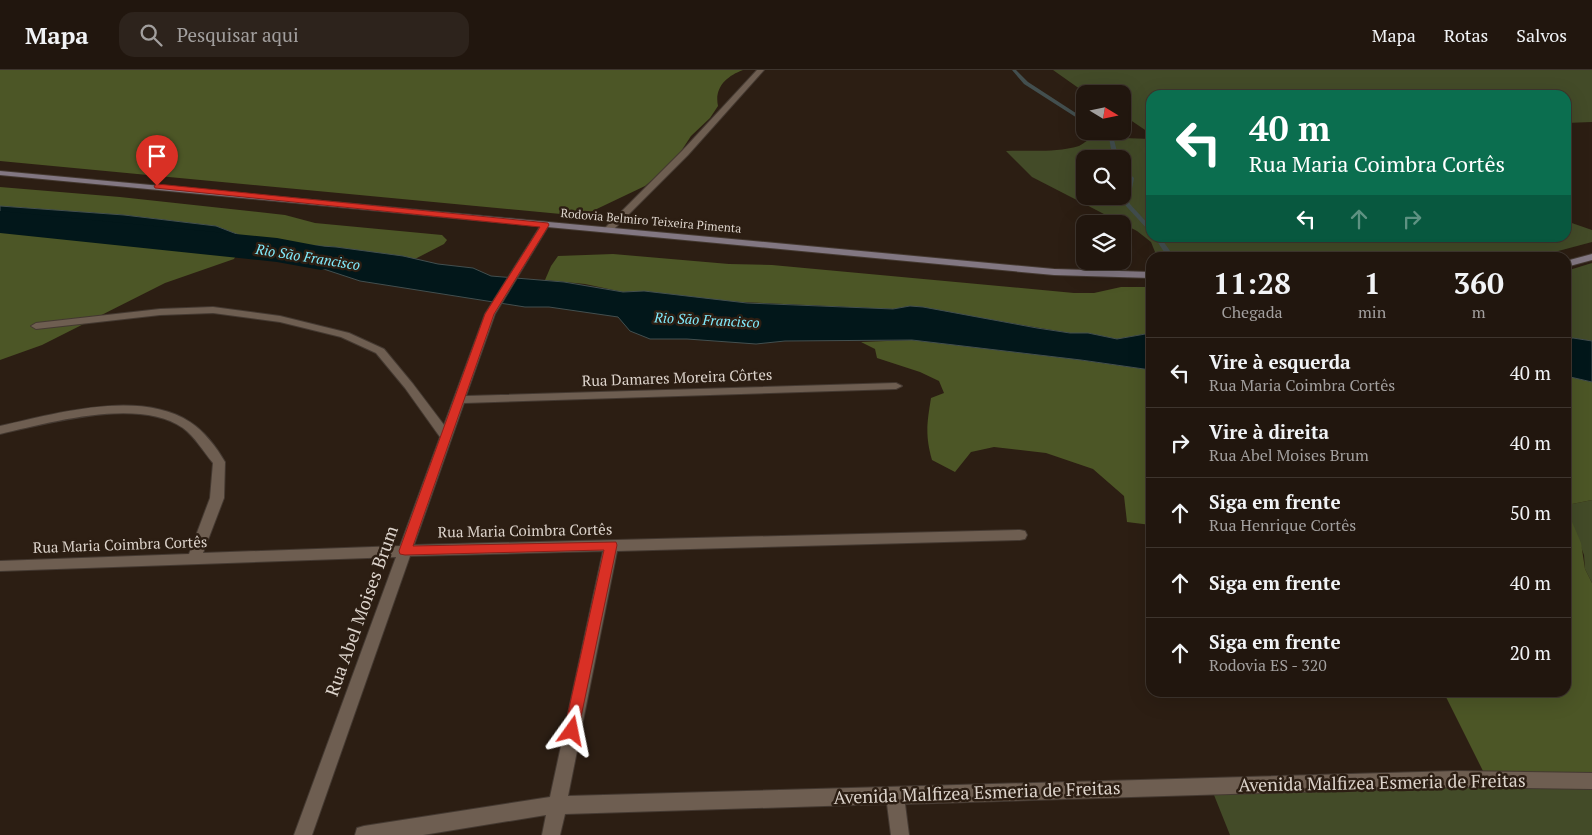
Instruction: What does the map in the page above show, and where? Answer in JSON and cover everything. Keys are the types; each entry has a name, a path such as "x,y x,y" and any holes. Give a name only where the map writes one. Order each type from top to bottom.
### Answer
{"main road":[{"name":"Rodovia Belmiro Teixeira Pimenta","path":"0,173 1054,272 1146,275"},
{"path":"1571,263 1592,258"}],"street":[{"path":"608,230 684,153 761,70"},
{"name":"Rua Abel Moises Brum","path":"303,835 490,314 545,225"},
{"path":"36,326 160,312 213,310 280,319 345,334 380,351 409,386 446,437"},
{"name":"Rua Damares Moreira Côrtes","path":"459,400 896,386"},
{"path":"0,430 104,409 155,414 184,423 200,438 219,462 217,498 194,558"},
{"name":"Rua Maria Coimbra Cortês","path":"0,566 405,551 1020,536"},
{"path":"551,835 611,545"},
{"name":"Avenida Malfizea Esmeria de Freitas","path":"364,835 556,805 1457,779 1592,781"},
{"path":"895,795 900,835"}],"green space":[{"path":"0,70 743,70 732,75 723,83 718,93 718,106 710,118 691,136 674,162 645,186 582,216 0,161"},
{"path":"1053,70 1592,70 1592,122 1571,123 1571,90 1146,90 1146,131 1131,120 1131,85 1076,86"},
{"path":"1146,139 1146,238 1131,228 1131,215 1106,215 1086,205 1131,205 1131,150 1076,150 1076,200 1032,177 1006,151 1061,150 1079,146 1088,140"},
{"path":"0,187 120,197 285,215 315,223 442,235 447,240 444,244 415,259 336,247 278,243 247,238 216,226 124,215 0,206"},
{"path":"0,221 9,227 33,230 170,236 200,243 242,246 234,259 165,283 42,345 0,360"},
{"path":"1571,223 1592,230 1592,242 1554,252 1155,252 1151,242 1571,242"},
{"path":"613,254 729,264 772,265 1074,293 1094,293 1121,287 1146,287 1146,334 1117,339 910,306 893,309 720,301 644,291 623,292 585,284 545,280 558,256"},
{"path":"1592,263 1592,341 1571,338 1571,269"},
{"path":"912,340 1146,369 1146,524 1127,522 1124,496 1093,469 1046,453 994,447 971,452 955,472 932,460 928,443 928,422 931,398 944,393 939,381 920,372 877,358 875,349 861,342"},
{"path":"1571,377 1592,382 1592,500 1571,505"},
{"path":"1592,500 1592,583 1585,569 1584,555 1571,521 1572,504"},
{"path":"1571,519 1581,543 1585,569 1592,583 1592,776 1489,783 1446,697 1571,697"},
{"path":"1592,776 1592,835 1230,835 1208,780"}],"water":[{"path":"0,206 124,215 216,226 247,238 278,243 336,247 403,256 438,264 473,268 491,276 564,282 623,292 644,291 747,303 893,309 910,306 923,307 1037,328 1070,333 1088,333 1117,339 1146,334 1146,369 912,340 785,341 756,344 687,339 650,339 630,331 618,317 549,307 525,307 360,281 275,253 260,252 242,246 200,243 170,236 9,227 0,221"},
{"path":"1571,338 1592,341 1592,382 1571,377"}],"waterway":[{"path":"1014,70 1026,83 1076,115"},
{"path":"1112,140 1114,150"},
{"path":"1128,205 1146,225"},
{"name":"Rio São Francisco","path":"0,222 277,250 321,258"},
{"path":"1161,242 1168,252"}],"route":[{"path":"157,186 545,225 490,314 405,551 611,545 572,731"}]}
